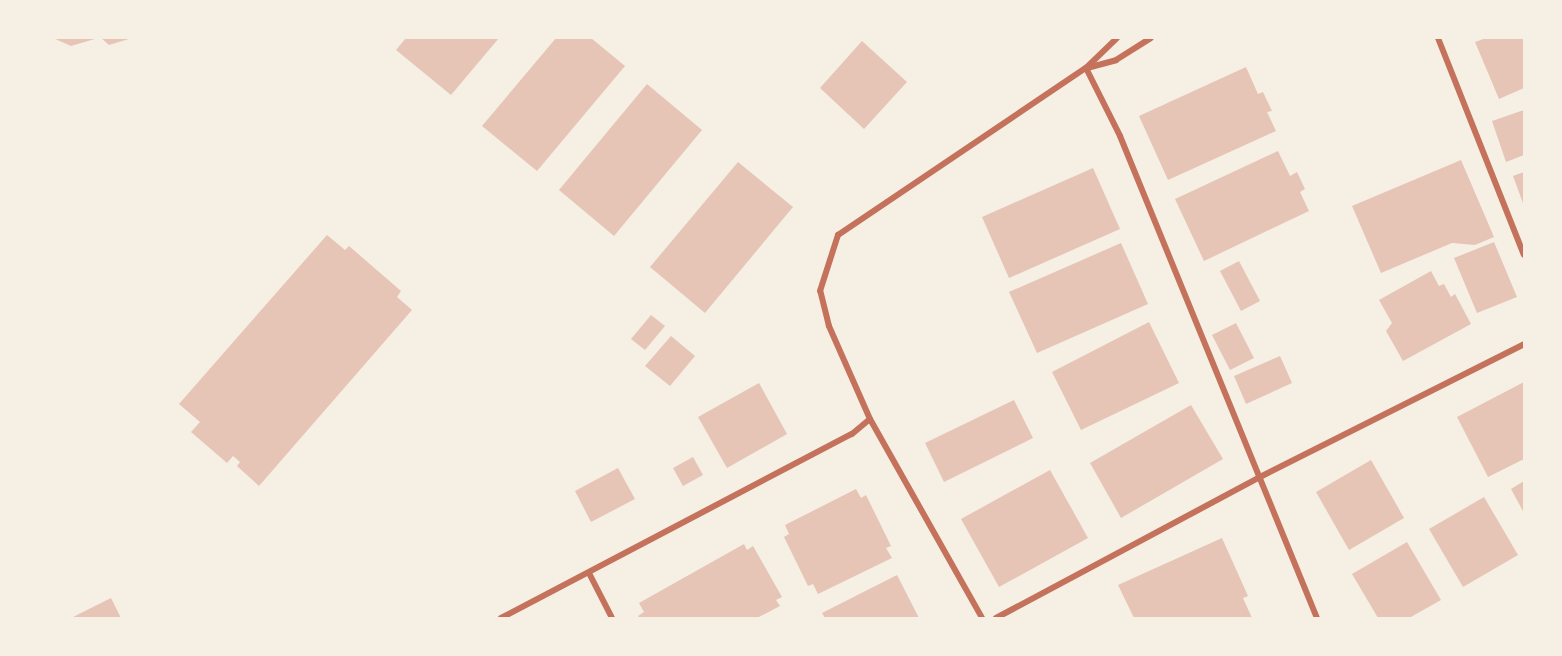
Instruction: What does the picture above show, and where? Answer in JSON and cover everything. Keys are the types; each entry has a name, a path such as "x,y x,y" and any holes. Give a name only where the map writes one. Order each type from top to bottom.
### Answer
{"street":[{"path":"982,618 870,419 828,326 820,291 838,235 1086,68 1117,38"},
{"path":"1086,68 1116,60 1151,38"},
{"path":"1438,38 1524,255"},
{"path":"1086,68 1120,136 1317,618"},
{"path":"996,618 1260,477 1524,344"},
{"path":"501,618 852,434 870,419"},
{"path":"589,573 612,618"}],"building":[{"path":"53,38 98,38 71,46"},
{"path":"101,38 132,38 109,45"},
{"path":"406,38 499,38 451,95 396,50"},
{"path":"556,38 591,38 625,66 537,171 482,126"},
{"path":"1486,38 1524,38 1524,88 1499,99 1475,42"},
{"path":"862,41 907,82 864,129 820,88"},
{"path":"1246,67 1258,94 1263,92 1272,111 1267,112 1276,131 1168,180 1139,116"},
{"path":"647,84 702,130 614,236 559,190"},
{"path":"1524,110 1524,155 1506,162 1492,121"},
{"path":"1278,151 1290,176 1297,172 1305,189 1300,192 1309,211 1204,261 1175,199"},
{"path":"1461,160 1494,237 1475,245 1452,243 1381,273 1352,206"},
{"path":"738,162 793,207 705,313 650,267"},
{"path":"1093,168 1120,229 1009,278 982,217"},
{"path":"1524,172 1524,206 1513,176"},
{"path":"327,235 345,250 349,246 401,291 397,297 412,310 259,486 237,466 240,462 233,456 227,463 191,432 200,422 179,404"},
{"path":"1494,242 1517,297 1477,313 1454,258"},
{"path":"1121,243 1148,304 1037,353 1009,292"},
{"path":"1239,261 1260,301 1241,311 1220,271"},
{"path":"1431,271 1439,286 1444,284 1451,297 1455,294 1471,324 1403,361 1386,331 1392,323 1379,300"},
{"path":"651,315 665,326 645,350 631,339"},
{"path":"1149,322 1179,383 1081,430 1052,372"},
{"path":"1236,323 1254,358 1230,370 1212,335"},
{"path":"671,336 695,356 670,386 645,366"},
{"path":"1280,356 1292,383 1246,404 1234,376"},
{"path":"1524,382 1524,459 1488,477 1457,417"},
{"path":"759,383 787,434 727,468 698,417"},
{"path":"1014,400 1033,438 944,482 925,443"},
{"path":"1191,405 1223,459 1121,518 1090,463"},
{"path":"693,457 703,475 683,486 673,468"},
{"path":"1371,460 1404,518 1349,550 1316,492"},
{"path":"618,468 635,499 591,522 575,491"},
{"path":"1050,470 1088,538 999,587 961,519"},
{"path":"1524,481 1524,513 1511,489"},
{"path":"856,489 861,498 866,495 891,546 886,548 892,558 818,594 813,584 808,586 784,537 789,534 785,525"},
{"path":"1484,497 1518,555 1463,587 1429,529"},
{"path":"1222,538 1248,596 1243,598 1252,618 1134,618 1118,585"},
{"path":"1407,542 1441,600 1409,618 1378,618 1352,574"},
{"path":"744,544 747,550 753,546 782,597 776,600 780,606 757,618 639,618 638,616 644,612 639,603"},
{"path":"897,575 919,618 825,618 822,613"},
{"path":"111,598 121,618 71,618"}]}
